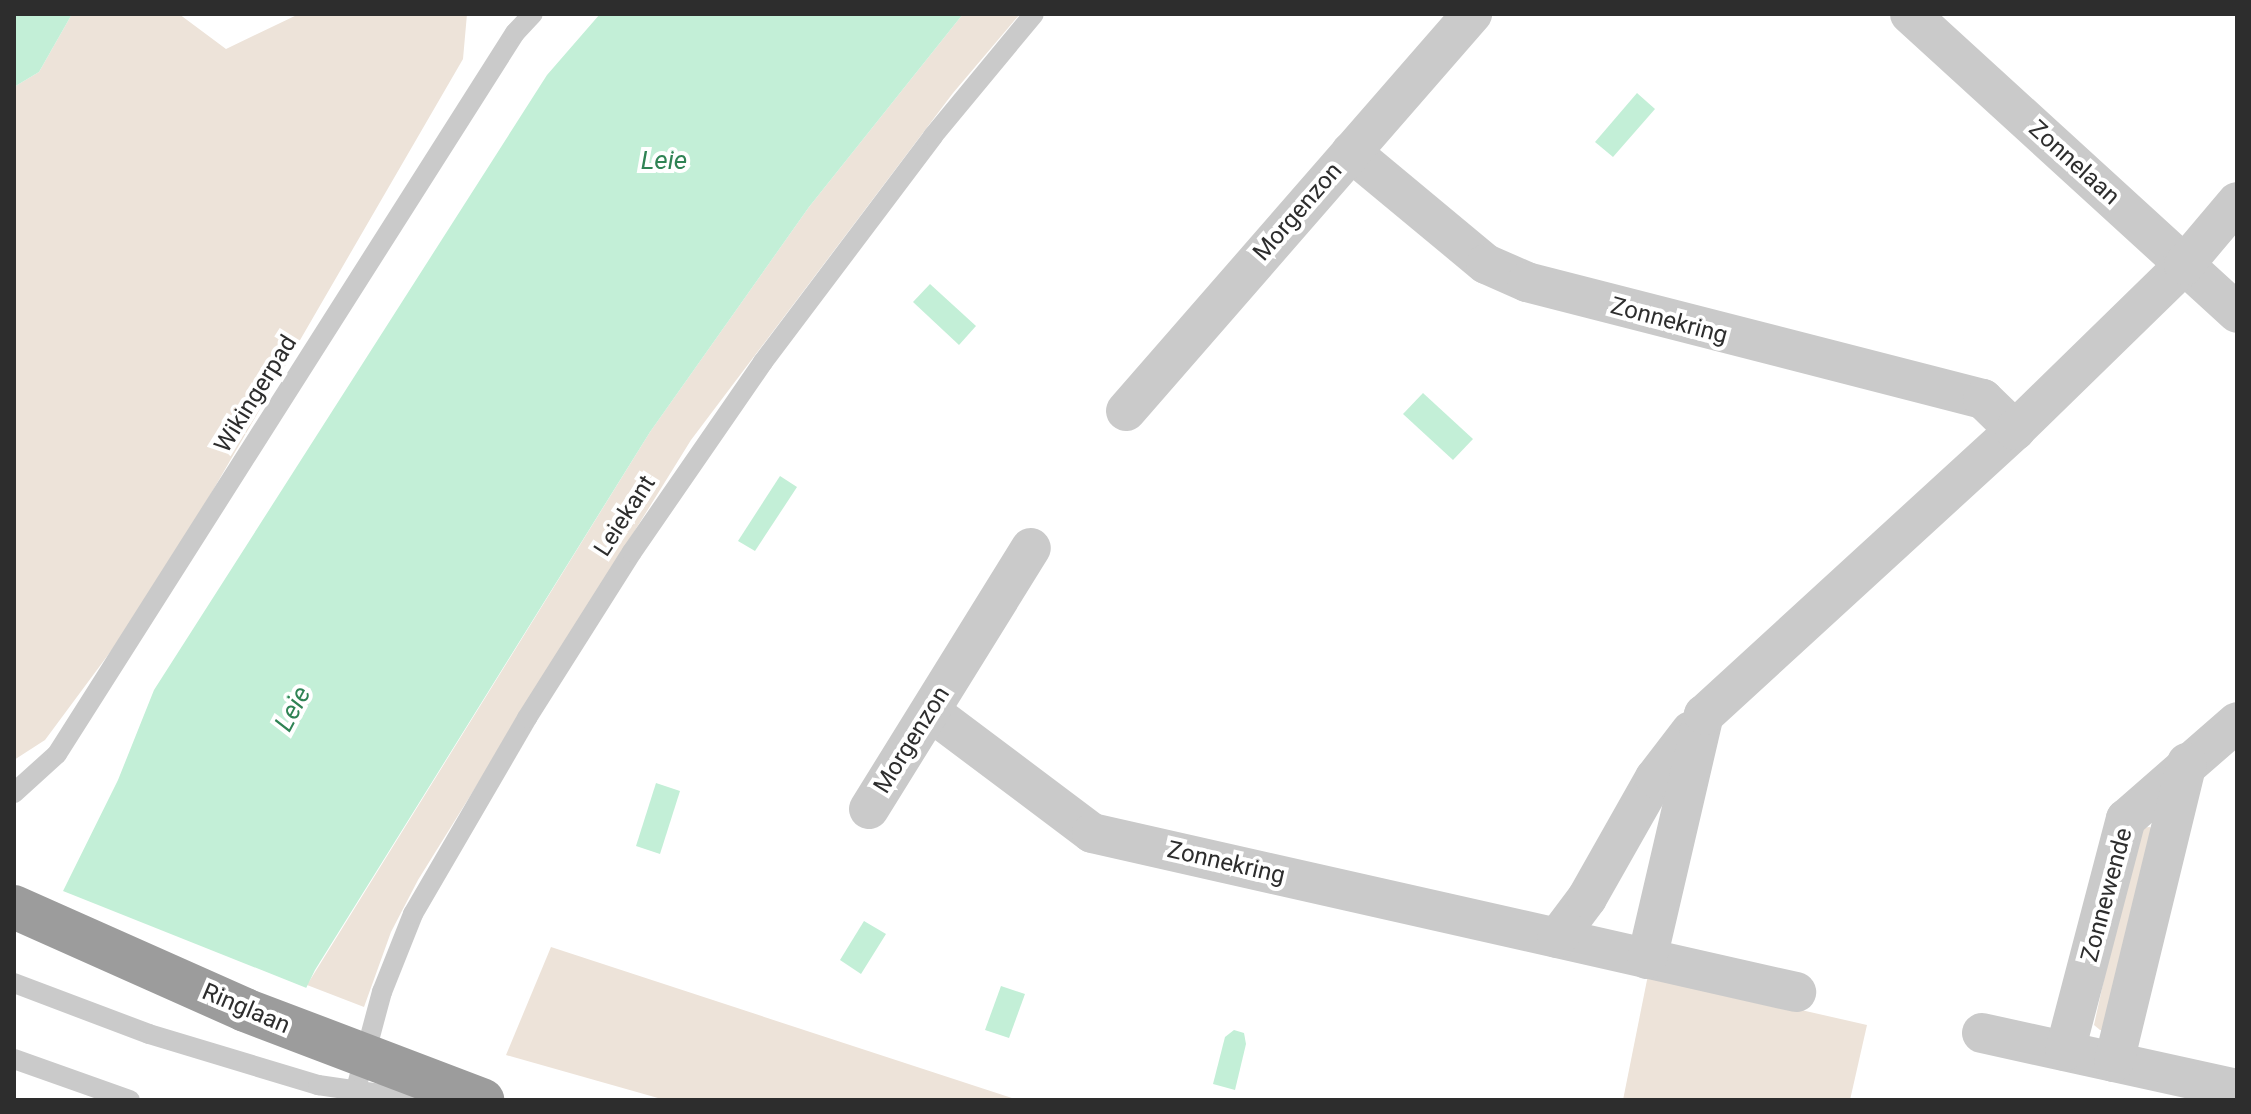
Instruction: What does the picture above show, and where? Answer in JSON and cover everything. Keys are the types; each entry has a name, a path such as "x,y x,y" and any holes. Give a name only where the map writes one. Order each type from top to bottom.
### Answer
{"highway":[{"name":"Ringlaan","path":"14,907 245,1010 482,1100"}],"street":[{"name":"Morgenzon","path":"1126,411 1472,14"},
{"name":"Zonnelaan","path":"1910,14 2237,313"},
{"name":"Zonnekring","path":"1351,152 1486,264 1527,282 1983,399 2015,430"},
{"path":"1557,938 1587,898 1655,778 1704,715 2015,430 2184,265 2237,202"},
{"name":"Morgenzon","path":"869,809 1031,548"},
{"name":"Zonnekring","path":"931,712 1092,833 1796,992"},
{"path":"1647,959 1704,715"},
{"name":"Zonnewende","path":"2065,1051 2126,819 2237,722"},
{"name":"Zonnewende","path":"2119,1063 2187,763"},
{"path":"1982,1033 2237,1089"}],"lane":[{"name":"Wikingerpad","path":"14,793 57,754 507,46 533,14"},
{"name":"Leiekant","path":"353,1100 382,992 413,914 543,693 632,552 763,362 933,136 1034,14"},
{"path":"14,983 149,1034 318,1085 421,1100"},
{"path":"14,1059 130,1100"}],"shaded area":[{"path":"72,14 179,14 226,49 299,14 467,14 463,59 151,597 45,740 14,760 14,87 39,72"},
{"path":"963,14 1020,14 953,93 691,440 418,880 391,932 364,1007 307,985 650,432 809,207"},
{"path":"2150,827 2159,834 2107,1030 2100,1030 2094,1025 2137,828"},
{"path":"551,947 1018,1100 665,1100 506,1055"},
{"path":"1648,975 1867,1025 1850,1100 1623,1100"}],"water":[{"path":"14,14 72,14 39,72 14,87"},
{"name":"Leie","path":"600,14 963,14 809,207 650,432 315,970 251,1100 14,1100 14,990 118,780 154,690 547,75"},
{"path":"1637,93 1655,109 1613,157 1595,142"},
{"path":"930,284 976,326 959,345 913,302"},
{"path":"1423,393 1473,439 1453,460 1403,414"},
{"path":"780,476 797,487 755,551 738,541"},
{"path":"656,783 680,791 660,854 636,846"},
{"path":"864,921 886,934 861,974 840,960"},
{"path":"1001,986 1025,994 1009,1038 985,1030"},
{"path":"1234,1030 1244,1033 1246,1044 1235,1090 1213,1084 1225,1037"}],"pier":[{"path":"58,889 309,989 255,1100 14,1100 14,981"}]}
